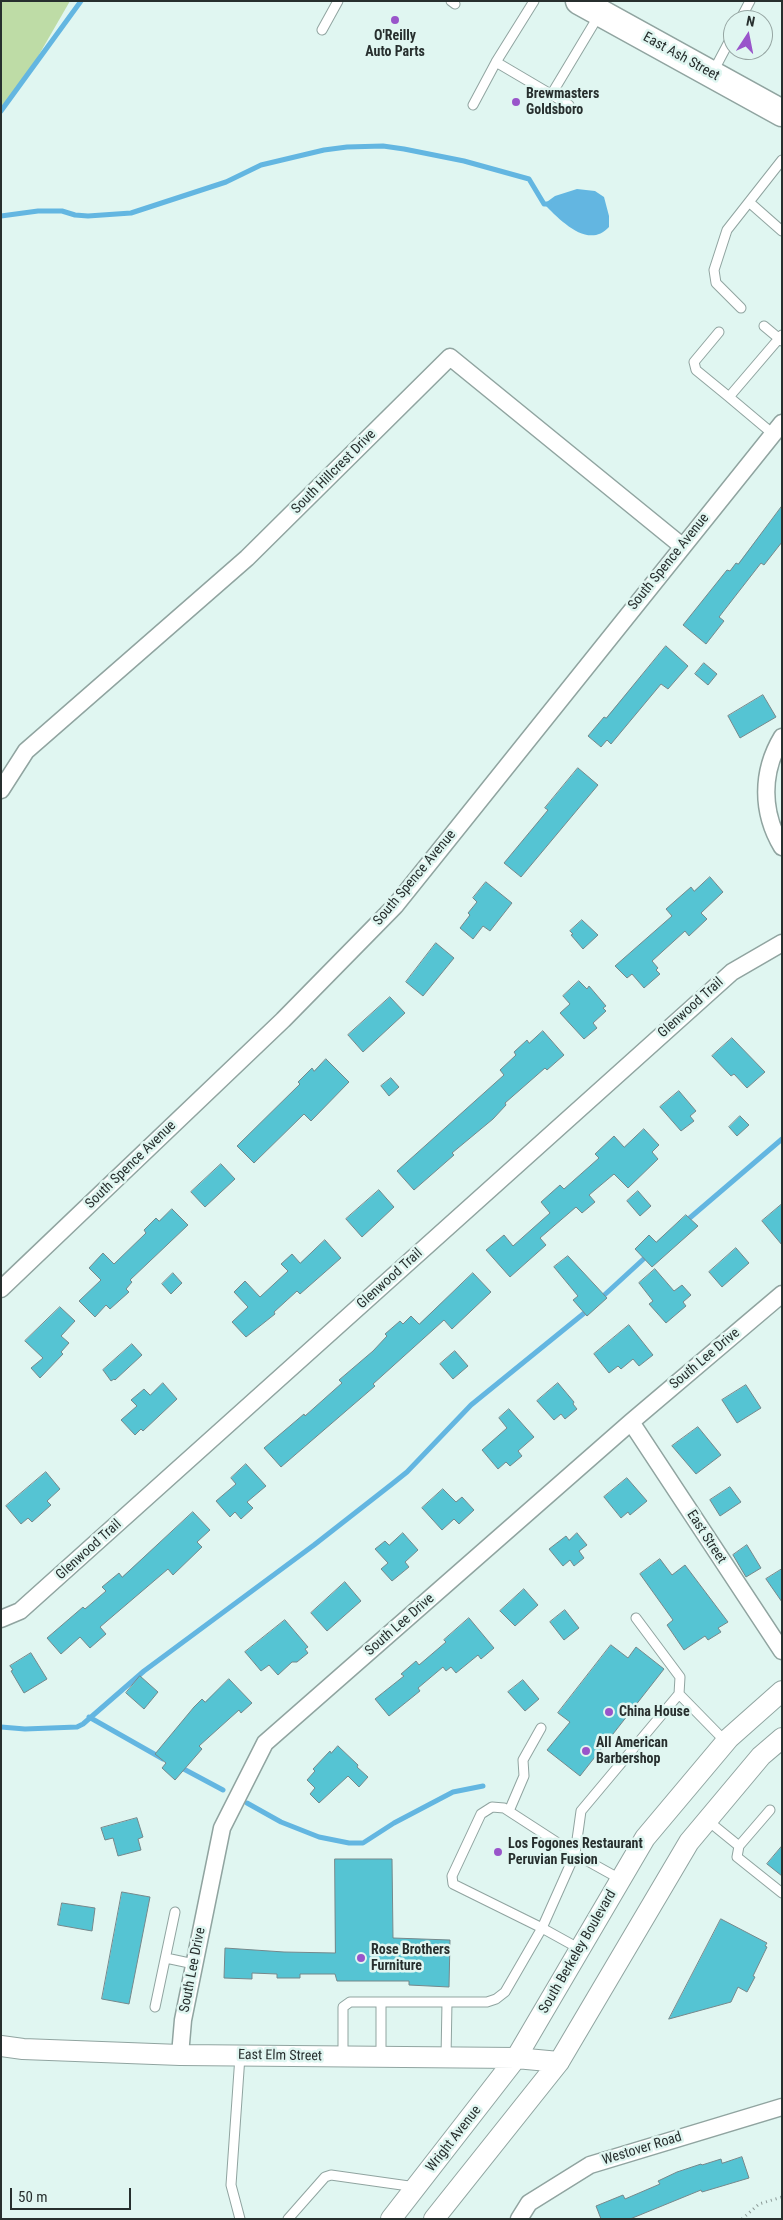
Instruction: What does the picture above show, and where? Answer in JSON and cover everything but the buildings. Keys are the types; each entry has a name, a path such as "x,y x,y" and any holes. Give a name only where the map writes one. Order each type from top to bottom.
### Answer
{"main road":[{"name":"East Ash Street","path":"590,7 712,74 780,108"}],"street":[{"name":"South Hillcrest Drive","path":"1,790 26,751 247,558 450,357 682,546"},
{"name":"South Spence Avenue","path":"1,1289 283,1020 395,906 777,428"},
{"path":"782,737 773,751 765,796 773,832 782,847"},
{"name":"Glenwood Trail","path":"1,1619 20,1611 732,972 782,943"},
{"name":"South Lee Drive","path":"180,2055 183,2020 222,1828 265,1743 631,1422 782,1294"},
{"name":"East Street","path":"631,1422 782,1651"},
{"name":"South Berkeley Boulevard","path":"516,2058 645,1838 725,1741 782,1691"},
{"path":"434,2219 559,2062 689,1842 761,1756 782,1738"},
{"name":"East Elm Street","path":"1,2046 23,2050 180,2055 516,2058 559,2062"},
{"name":"Wright Avenue","path":"391,2219 516,2058"},
{"name":"Westover Road","path":"519,2219 529,2203 590,2165 782,2107"}],"lane":[{"path":"322,30 338,1"},
{"path":"473,104 496,62 534,1"},
{"path":"552,95 590,7"},
{"path":"712,74 723,53"},
{"path":"496,62 569,105"},
{"path":"741,308 716,283 714,270 727,230 782,160"},
{"path":"749,202 782,230"},
{"path":"729,397 781,338 764,326"},
{"path":"719,332 694,362 696,370 729,397 777,428"},
{"path":"343,2056 343,2008 350,2002 487,2002 496,1999 506,1992 542,1928 575,1854 581,1811 679,1694 680,1677 636,1618"},
{"path":"679,1694 725,1741"},
{"path":"509,1811 524,1776 524,1760 541,1728"},
{"path":"580,1950 542,1928 457,1886 452,1880 481,1814 492,1807 504,1808 575,1854 620,1879"},
{"path":"770,1810 739,1846 738,1857 782,1893"},
{"path":"707,1820 739,1846"},
{"path":"155,2007 175,1912"},
{"path":"166,1958 194,1964"},
{"path":"381,2002 381,2057"},
{"path":"446,2058 447,2002"},
{"path":"240,2056 231,2185 240,2219"},
{"path":"288,2219 325,2177 331,2175 416,2188"}],"path":[{"path":"742,2219 759,2204 782,2197"}],"green space":[{"path":"1,1 70,1 25,79 1,108"}],"water":[{"path":"577,189 595,191 604,197 609,216 609,227 601,233 583,234 575,230 558,218 544,204 555,196"}],"waterway":[{"path":"1,111 81,1"},
{"path":"1,216 38,211 62,211 88,216 131,213 226,182 261,165 324,150 383,146 464,161 529,179 544,204 549,204"},
{"path":"685,1222 782,1139"},
{"path":"600,1299 649,1254"},
{"path":"1,1727 25,1729 77,1727 83,1724 144,1671 314,1545 407,1472 471,1405 588,1310"},
{"path":"89,1717 163,1759"},
{"path":"180,1767 223,1790"},
{"path":"247,1803 281,1822 319,1837 349,1843 363,1843 394,1823 453,1792 483,1786"}],"place":[{"name":"O'Reilly Auto Parts","path":"395,20"},
{"name":"Brewmasters Goldsboro","path":"516,102"},
{"name":"China House","path":"609,1712"},
{"name":"All American Barbershop","path":"586,1751"},
{"name":"Los Fogones Restaurant Peruvian Fusion","path":"498,1852"},
{"name":"Rose Brothers Furniture","path":"361,1958"}]}
